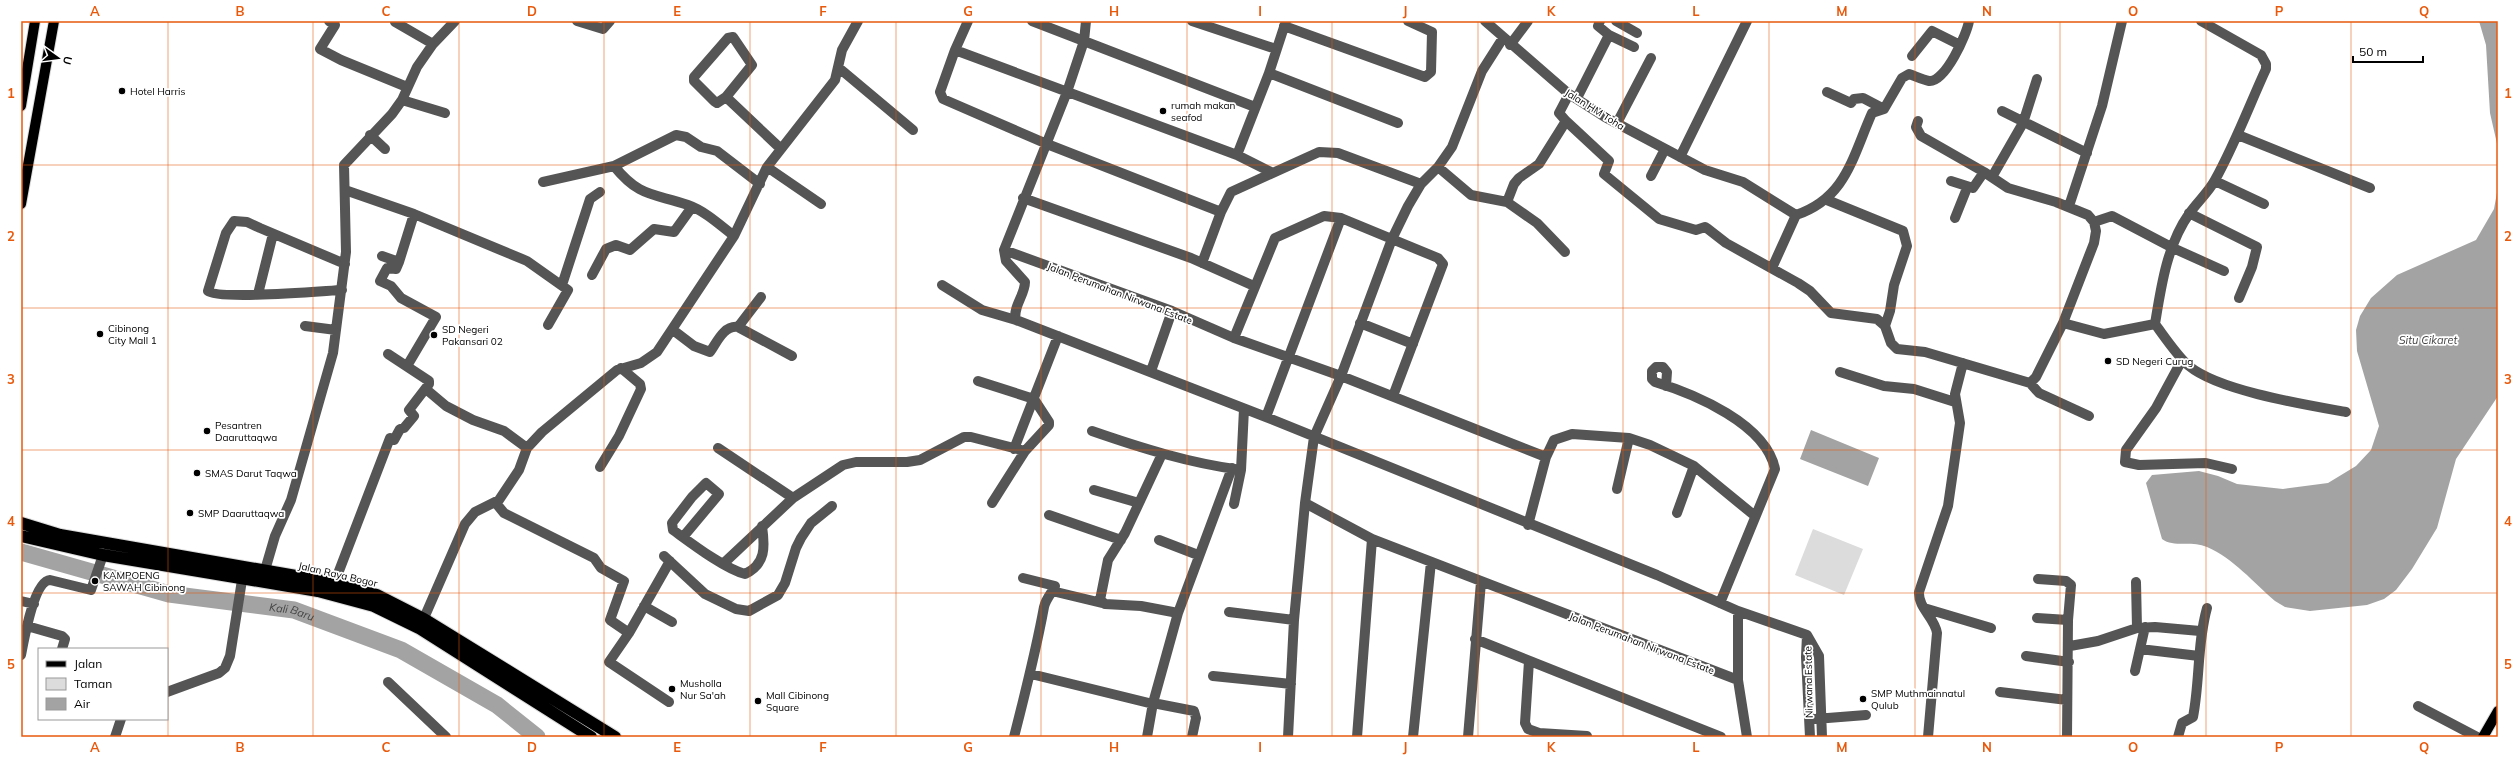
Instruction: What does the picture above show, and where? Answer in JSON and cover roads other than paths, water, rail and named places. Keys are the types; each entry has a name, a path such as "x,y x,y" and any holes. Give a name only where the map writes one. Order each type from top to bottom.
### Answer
{"highway":[{"name":"Jalan Raya Bogor","path":"21,523 60,535 264,577 345,598 396,616 422,623 591,737"},
{"name":"Jalan Raya Bogor","path":"21,536 103,555 242,580 264,577 334,584 377,595 615,737"}],"main road":[{"path":"21,106 35,21"},
{"path":"21,204 54,21"},
{"path":"2482,737 2498,711"}],"street":[{"path":"329,21 335,25 320,49 407,87"},
{"path":"577,21 603,29 610,21"},
{"path":"422,623 465,524 475,512 496,502 519,470 527,448 559,417 621,368 649,360 673,330 734,236 767,167 835,80 842,50 858,21"},
{"path":"968,21 955,50 940,92 943,99 1047,144 1221,212"},
{"path":"1032,21 1255,107"},
{"path":"1016,320 1015,311 1024,292 1025,282 1006,260 1004,250 1023,198 1047,144 1066,92 1084,41 1086,21"},
{"path":"1192,21 1276,49"},
{"path":"1237,155 1268,74 1285,23 1426,77 1430,72 1432,32 1408,21"},
{"path":"1288,737 1294,620 1305,504 1314,437 1341,376 1392,239 1421,184 1438,167 1452,147 1485,64 1528,21"},
{"path":"1600,21 1598,26 1610,35 1634,47"},
{"path":"1616,21 1637,33"},
{"path":"1680,157 1747,21"},
{"path":"1772,268 1796,215 1810,210 1827,200 1839,188 1872,113 1884,109 1902,78 1909,74 1930,81 1936,79 1953,59 1969,21"},
{"path":"2069,206 2102,106 2122,21"},
{"path":"2201,21 2261,55 2266,64 2238,135 2215,180 2189,213 2173,248 2161,287 2155,324 2182,360 2200,374 2232,386 2307,405 2346,412"},
{"path":"395,22 433,44"},
{"path":"264,577 275,536 288,509 297,480 333,353 345,264 344,165 402,100 417,67 450,22"},
{"name":"Jalan HM Toha","path":"1486,22 1507,42 1573,96 1617,123 1680,157 1720,176 1743,182 1796,215"},
{"path":"1912,56 1932,31 1960,45"},
{"path":"1610,35 1573,96 1559,110 1559,113 1609,161 1604,174 1659,219 1696,230 1705,227 1726,244 1772,268 1810,291 1830,313 1878,319 1884,326 1891,342 1897,349 1925,352 2016,381 2030,383 2039,393 2089,416"},
{"path":"733,36 752,65 726,97 721,101 714,101 694,81 694,77 728,38 733,36"},
{"path":"955,50 1237,155 1272,172"},
{"path":"1617,123 1651,58"},
{"path":"839,68 913,130"},
{"path":"1268,74 1398,123"},
{"path":"1951,181 1967,188 1973,188 1988,174 2023,123 2037,79"},
{"path":"1827,92 1851,103 1854,99 1862,98 1884,109"},
{"path":"726,97 781,149"},
{"path":"402,100 445,113"},
{"path":"2002,111 2023,123 2087,153"},
{"path":"1507,202 1514,184 1519,178 1539,164 1566,121"},
{"path":"1918,121 1916,127 1921,136 1988,174 2008,188 2023,194 2069,206 2088,216 2094,222 2096,231 2094,243 2063,322 2039,371 2030,383"},
{"path":"370,135 385,149"},
{"path":"2238,135 2370,188"},
{"path":"544,182 614,166 676,136 681,136 701,147 718,151 760,184"},
{"path":"1651,176 1665,149"},
{"path":"1202,263 1221,212 1231,192 1272,172 1319,152 1330,151 1421,184"},
{"path":"614,166 627,180 643,192 692,207 712,218 734,236"},
{"path":"767,167 821,204"},
{"path":"1438,167 1471,195 1507,202 1538,223 1565,252"},
{"path":"2215,180 2264,204"},
{"path":"1955,218 1967,188"},
{"path":"345,190 414,214 527,261 562,285 568,291 548,325"},
{"path":"562,285 567,276 567,265 590,199 600,192"},
{"path":"1023,198 1202,263 1254,286"},
{"path":"1827,200 1903,231 1907,238 1907,246 1894,285 1890,311 1884,326"},
{"path":"592,275 606,249 616,245 630,250 654,229 674,232 692,207"},
{"path":"2189,213 2257,247 2252,267 2239,298"},
{"path":"407,366 436,317 401,298 391,286 380,281 387,268 396,269 414,214"},
{"path":"1234,338 1254,286 1278,235 1324,216 1341,218 1438,258 1443,264 1393,396"},
{"path":"2094,222 2112,216 2173,248 2224,271"},
{"path":"1266,417 1287,356 1341,218"},
{"path":"342,290 216,295 208,291 226,233 234,221 247,222 345,264"},
{"path":"258,294 273,234"},
{"name":"Jalan Perumahan Nirwana Estate","path":"1004,250 1172,311 1234,338 1341,376 1546,457"},
{"path":"382,256 399,262"},
{"path":"942,286 982,310 1016,320 1152,371 1528,525 1658,575 1738,611 1807,635"},
{"path":"738,327 761,297"},
{"path":"1152,371 1172,311"},
{"path":"2063,322 2104,334 2155,324"},
{"path":"1360,323 1413,344"},
{"path":"305,326 336,330"},
{"path":"673,330 694,346 707,353 725,331 733,326 738,327 792,356"},
{"path":"1014,449 1058,336"},
{"path":"334,584 390,438 394,440 400,429 404,428 414,416 409,410 427,390 429,381 388,354"},
{"path":"2182,360 2156,408 2126,450 2125,462 2139,465 2206,463 2232,469"},
{"path":"1928,737 1937,633 1936,627 1919,598 1919,592 1948,506 1956,457 1960,416 1955,402 1956,386 1963,363"},
{"path":"600,467 620,436 642,389 640,384 621,368"},
{"path":"1840,372 1884,386 1914,389 1955,402"},
{"path":"978,381 1034,399 1047,416 1050,425 1026,451 992,503"},
{"path":"1666,386 1716,407 1744,426 1769,452 1775,469 1720,603"},
{"path":"427,390 446,406 473,420 504,431 527,448"},
{"path":"1234,504 1236,469 1244,409"},
{"path":"1092,431 1162,454 1209,466 1236,469"},
{"path":"724,564 793,498 843,465 856,462 907,462 920,460 964,437 971,436 1014,449 1026,451"},
{"path":"1528,525 1546,457 1554,440 1564,436 1629,438 1650,445 1694,466 1755,516"},
{"path":"1617,490 1629,438"},
{"path":"718,448 793,498"},
{"path":"1102,603 1100,598 1108,560 1121,540 1162,454"},
{"path":"1677,513 1694,466"},
{"path":"1147,737 1153,703 1178,613 1198,556 1236,469"},
{"path":"683,537 719,494 707,483 701,486 672,523 671,528 683,537 724,564 745,574 760,564 764,556 762,526"},
{"path":"1094,490 1139,503"},
{"path":"496,502 504,513 594,558 601,568 624,581 610,620 629,633"},
{"name":"Jalan Perumahan Nirwana Estate","path":"1305,504 1372,539 1738,680"},
{"path":"670,702 610,664 610,660 629,633 644,606 667,558 705,594 736,609 749,611 778,595 785,583 796,548 801,538 811,523 832,506"},
{"path":"1049,515 1121,540"},
{"path":"1357,737 1372,539"},
{"path":"1159,540 1198,556"},
{"path":"21,654 37,592 47,580 91,590 94,585 103,555"},
{"path":"1413,737 1431,562"},
{"path":"1014,737 1031,674 1045,606 1050,593 1055,586 1052,584 1023,578"},
{"path":"2038,579 2070,582 2071,585 2068,620 2070,646 2067,700 2067,737"},
{"path":"168,692 223,671 229,660 242,580"},
{"path":"1468,737 1475,639 1482,582"},
{"path":"2135,671 2140,649 2141,627 2136,582"},
{"path":"1052,591 1102,603 1135,607 1141,606 1178,613"},
{"path":"21,601 34,604"},
{"path":"644,606 672,622"},
{"path":"1924,608 1991,628"},
{"path":"2178,737 2182,723 2192,717 2199,656 2200,631 2207,608"},
{"path":"1738,611 1738,680 1746,737"},
{"path":"1229,612 1294,620"},
{"path":"2037,618 2068,620"},
{"path":"27,626 62,636 65,639 62,648"},
{"path":"2070,646 2098,641 2141,627 2200,631"},
{"name":"Nirwana Estate","path":"1807,635 1819,656 1822,737"},
{"name":"Nirwana Estate","path":"1807,635 1806,657 1810,737"},
{"path":"1475,639 1721,737"},
{"path":"2140,649 2199,656"},
{"path":"2026,656 2069,662"},
{"path":"1529,661 1525,723 1528,728 1539,733 1587,736"},
{"path":"1031,674 1153,703 1194,711 1196,718 1192,737"},
{"path":"1212,676 1291,684"},
{"path":"388,682 446,737"},
{"path":"2000,692 2067,700"},
{"path":"2418,706 2477,737"},
{"path":"1809,719 1866,715"},
{"path":"115,737 121,720"}],"water":[{"path":"2479,21 2498,21 2498,148 2490,113 2486,45"},
{"name":"Situ Cikaret","path":"2498,187 2498,396 2456,459 2437,528 2412,569 2396,590 2384,599 2367,605 2310,611 2285,607 2275,601 2243,571 2217,552 2201,545 2177,544 2167,542 2162,539 2146,483 2152,475 2199,471 2218,476 2237,484 2283,489 2328,483 2356,466 2371,450 2379,426 2357,351 2356,330 2360,316 2371,298 2397,275 2476,240 2494,209"},
{"path":"1811,430 1879,458 1868,486 1800,459"}],"waterway":[{"name":"Kali Baru","path":"21,552 169,594 294,610 401,650 497,705 537,737"}],"place":[{"name":"Hotel Harris","path":"122,91"},
{"name":"rumah makan seafod","path":"1163,111"},
{"name":"Cibinong City Mall 1","path":"100,334"},
{"name":"SD Negeri Pakansari 02","path":"434,335"},
{"name":"SD Negeri Curug","path":"2108,361"},
{"name":"Pesantren Daaruttaqwa","path":"207,431"},
{"name":"SMAS Darut Taqwa","path":"197,473"},
{"name":"SMP Daaruttaqwa","path":"190,513"},
{"name":"KAMPOENG SAWAH Cibinong","path":"95,581"},
{"name":"Musholla Nur Sa'ah","path":"672,689"},
{"name":"SMP Muthmainnatul Qulub","path":"1863,699"},
{"name":"Mall Cibinong Square","path":"758,701"}]}
